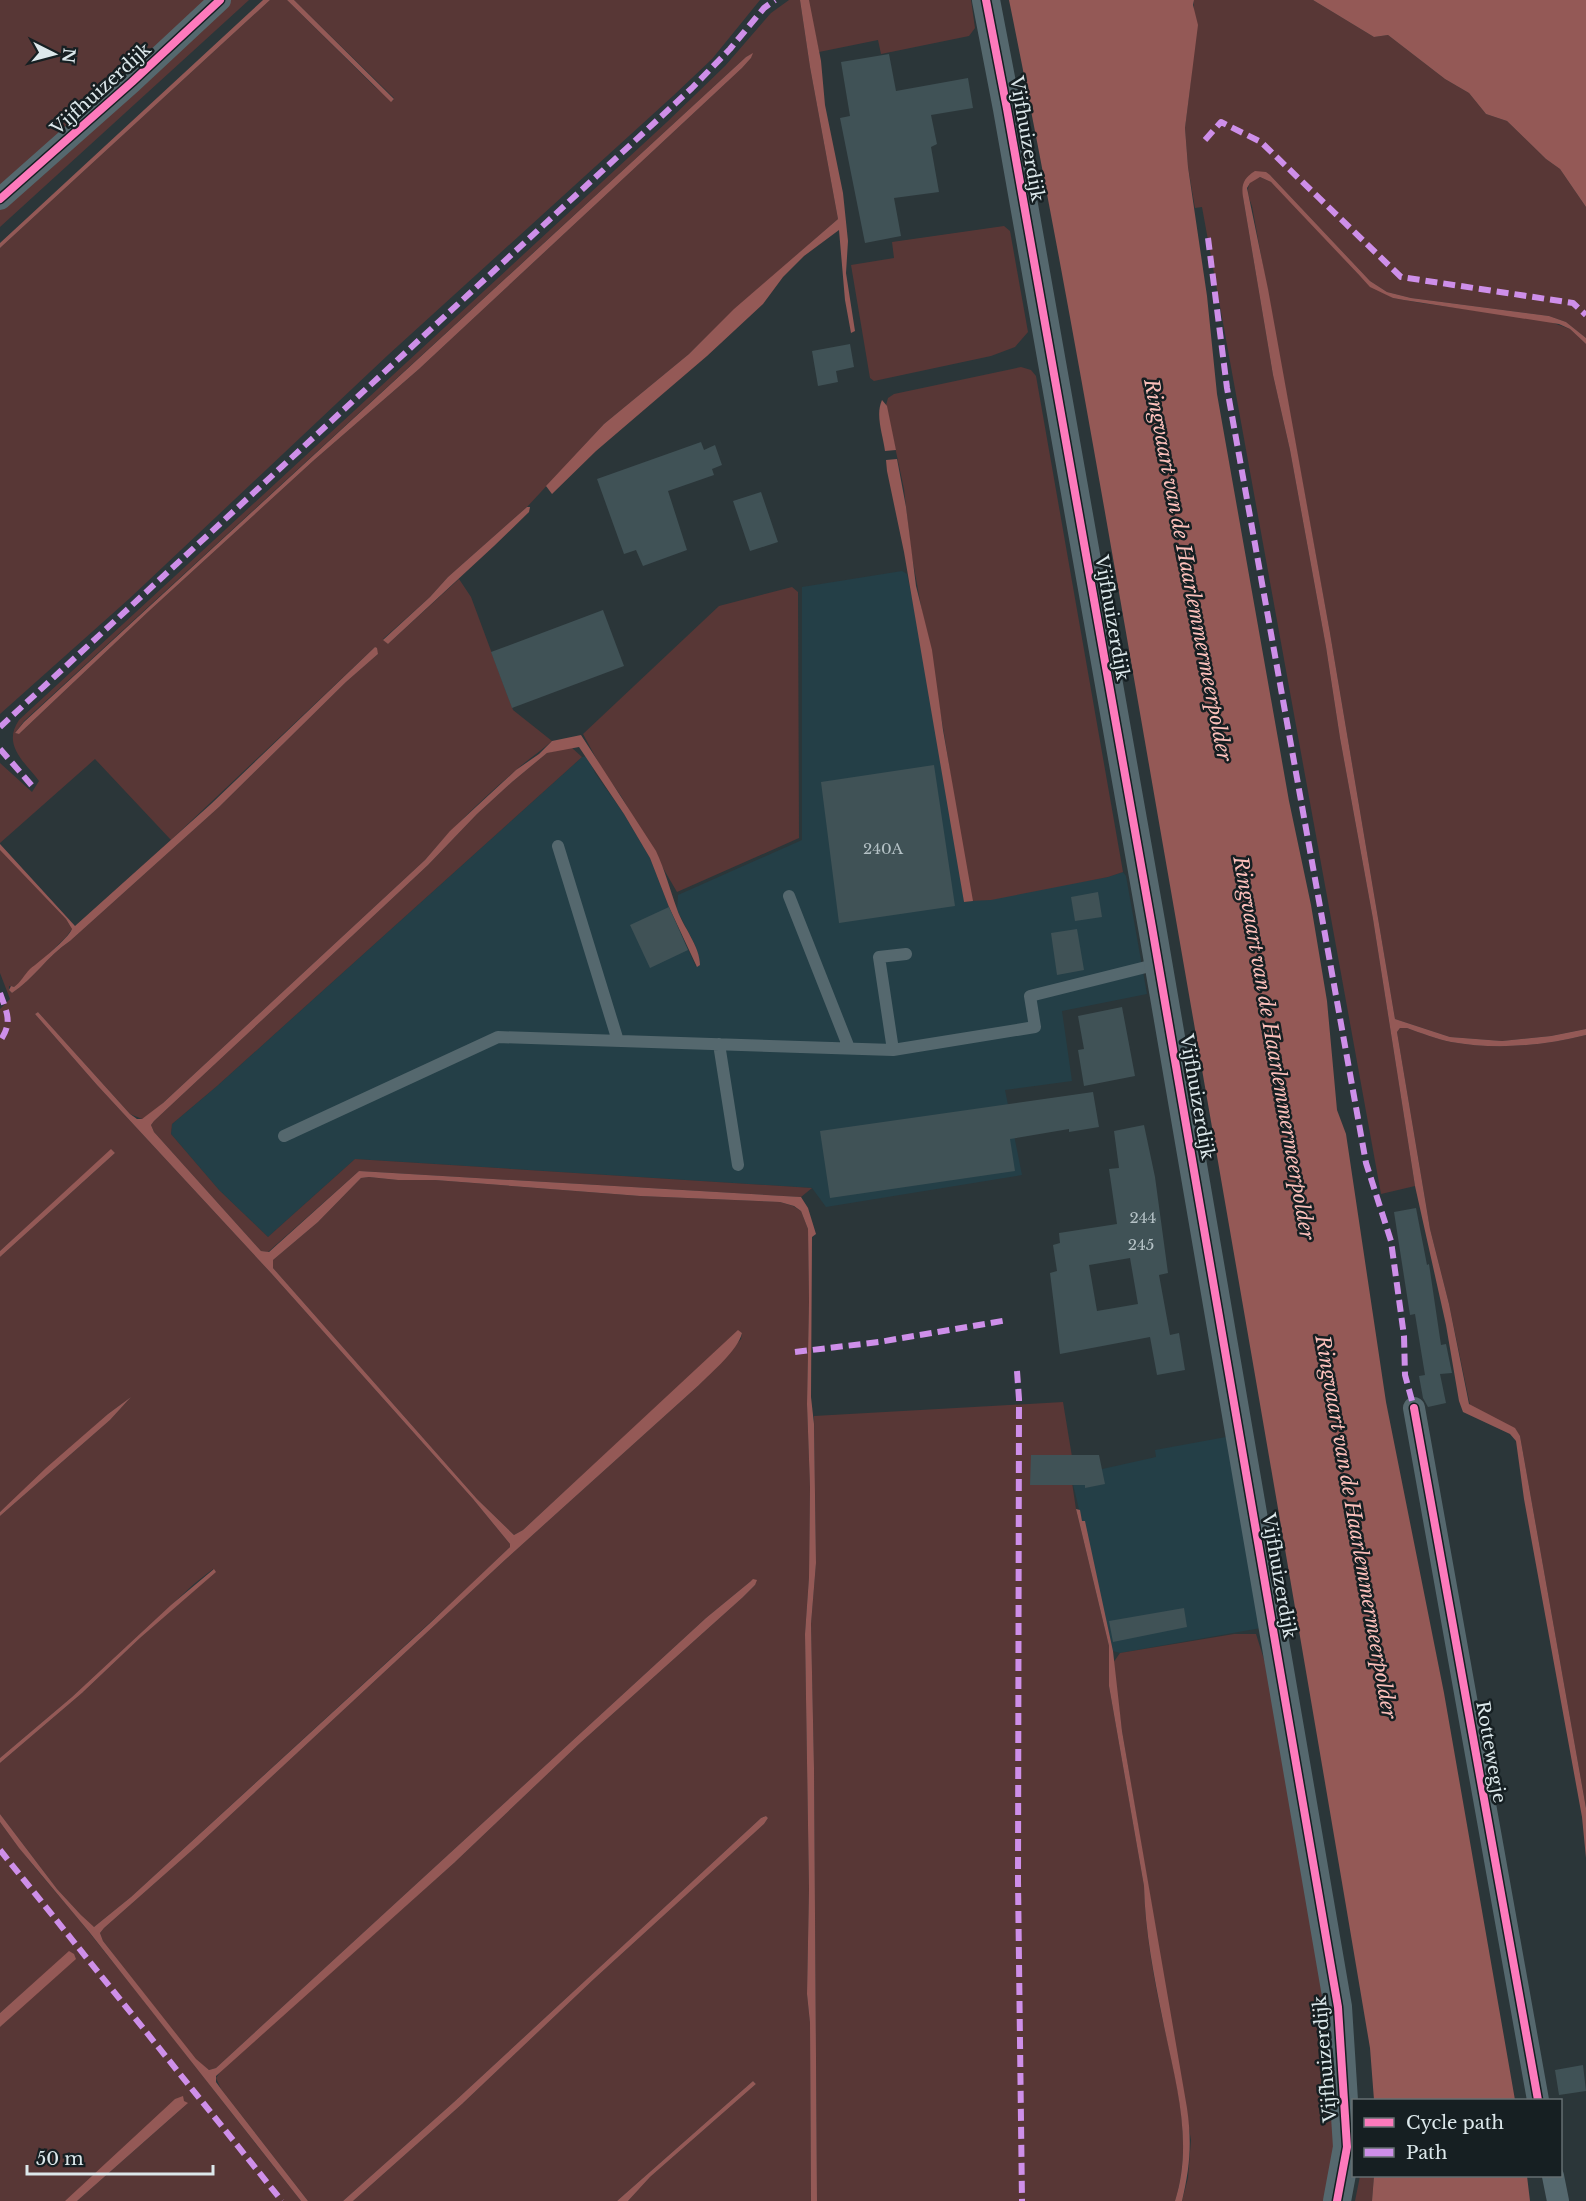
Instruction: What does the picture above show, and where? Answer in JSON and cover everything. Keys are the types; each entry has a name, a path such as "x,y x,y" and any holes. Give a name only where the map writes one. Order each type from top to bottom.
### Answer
{"street":[{"name":"Vijfhuizerdijk","path":"0,199 220,0"},
{"name":"Vijfhuizerdijk","path":"986,0 1158,964 1338,2007 1347,2147 1337,2201"},
{"name":"Rottewegje","path":"1414,1408 1538,2099"},
{"path":"1553,2177 1558,2201"}],"lane":[{"path":"558,846 618,1041"},
{"path":"789,896 849,1048"},
{"path":"893,1050 879,957 906,954"},
{"path":"284,1136 498,1037 893,1050 1035,1027 1029,996 1158,964"},
{"path":"718,1044 738,1165"}],"shaded area":[{"path":"0,0 249,0 0,227"},
{"path":"270,0 287,0 375,87 393,101 394,98 294,0 760,0 712,59 674,95 388,355 130,598 0,714 0,248"},
{"path":"789,0 800,0 838,219 736,308 689,354 604,424 527,507 383,639 388,644 459,579 471,597 513,710 552,741 480,803 425,860 150,1115 142,1119 130,1114 38,1012 35,1014 97,1085 271,1273 473,1499 510,1544 510,1547 460,1595 131,1897 94,1927 91,1926 57,1889 0,1814 0,1763 82,1693 215,1572 213,1569 194,1584 72,1697 0,1758 0,1516 110,1420 131,1397 108,1414 0,1512 0,1257 115,1153 111,1150 0,1251 0,1009 10,999 0,973 0,848 66,919 72,929 19,983 14,987 9,986 12,993 219,807 346,682 378,654 375,647 171,840 95,759 0,843 0,763 32,792 39,781 22,760 14,745 14,729 19,720 667,122 725,66 771,13","holes":["752,54 751,58 419,369 313,461 19,734 15,733 24,721 746,57"]},
{"path":"808,0 971,0 975,28 969,36 881,54 878,40 819,52"},
{"path":"1194,0 1313,0 1374,37 1388,35 1445,79 1469,93 1486,114 1507,121 1546,159 1560,169 1586,207 1586,338 1566,322 1549,316 1411,298 1387,292 1370,281 1270,175 1247,177 1243,197 1273,375 1290,450 1326,647 1373,919 1415,1186 1381,1194 1202,207 1195,208 1188,167 1185,128 1191,79"},
{"path":"1260,177 1271,182 1284,194 1360,276 1393,298 1545,320 1570,329 1586,344 1586,1029 1551,1036 1502,1041 1450,1037 1395,1019 1330,633 1248,192 1251,182"},
{"path":"1004,226 1010,231 1028,332 1015,347 991,356 874,381 870,378 851,265 894,258 892,242"},
{"path":"1021,367 1031,370 1036,376 1123,872 991,900 970,901 944,733 911,551 904,489 886,405 888,398 894,394"},
{"path":"902,571 907,574 912,597 944,773 964,902 1108,877 1123,872 1126,876 1147,994 1062,1011 1072,1081 1005,1090 1022,1175 826,1207 812,1188 355,1159 268,1237 219,1190 171,1134 172,1124 582,757 587,756 595,773 624,814 650,858 696,967 695,945 677,910 678,895 802,840 802,587"},
{"path":"792,587 798,592 799,838 677,892 583,734 719,606"},
{"path":"571,747 582,757 172,1124 171,1134 219,1190 268,1237 355,1159 812,1188 801,1197 359,1171 268,1252 261,1251 154,1132 151,1125 428,865 477,814 512,782 547,753"},
{"path":"1400,1028 1407,1028 1451,1042 1485,1046 1536,1044 1586,1035 1586,1808 1520,1436 1470,1405 1449,1304 1430,1229 1397,1032"},
{"path":"361,1178 640,1196 780,1202 801,1211 808,1229 809,1301 807,1404 810,1487 809,1577 805,1634 809,1889 807,1994 810,2023 811,2201 628,2201 650,2177 756,2084 753,2081 617,2201 353,2201 462,2104 594,1979 764,1824 768,1818 766,1816 761,1818 454,2102 343,2201 308,2201 221,2089 216,2078 222,2069 454,1863 579,1744 742,1598 755,1585 751,1581 706,1618 216,2068 209,2070 196,2060 103,1941 100,1933 104,1928 198,1845 506,1559 699,1385 741,1339 742,1333 738,1331 523,1530 514,1535 477,1499 273,1268 273,1260 318,1222"},
{"path":"1063,1402 1075,1475 1071,1476 1076,1509 1109,1646 1109,1686 1144,1886 1146,1921 1160,2009 1178,2092 1183,2157 1175,2201 817,2201 811,1624 816,1563 814,1416"},
{"path":"1226,1437 1261,1628 1120,1653 1113,1651 1071,1476 1156,1457 1155,1450"},
{"path":"1234,1634 1256,1634 1267,1669 1330,2029 1334,2142 1326,2201 1182,2201 1188,2178 1191,2140 1122,1731 1113,1663 1120,1653"},
{"path":"0,1822 301,2201 77,2201 187,2104 66,2201 0,2201 0,2027 75,1957 69,1952 0,2013"},
{"path":"1360,2177 1374,2177 1372,2201 1355,2201"}],"water":[{"path":"263,0 270,0 0,248 0,243"},
{"path":"287,0 294,0 394,99 391,102"},
{"path":"800,0 809,0 821,61 825,105 843,193 848,241 846,273 855,331 851,333 845,300 839,230 804,256 783,277 763,304 707,356 596,451 552,494 546,486 604,424 689,354 734,309 838,219"},
{"name":"Ringvaart van de Haarlemmermeerpolder","path":"1009,0 1194,0 1198,25 1185,128 1217,394 1289,801 1311,905 1327,1001 1337,1110 1346,1134 1386,1402 1444,1693 1515,2099 1374,2099 1370,2048 1295,1607 1111,546"},
{"path":"1313,0 1586,0 1586,207 1560,169 1546,159 1507,121 1486,114 1469,93 1445,79 1388,35 1374,37"},
{"path":"753,53 742,68 419,369 313,461 19,734 15,733 24,722"},
{"path":"1255,171 1266,172 1270,175 1370,281 1387,292 1411,298 1549,316 1566,322 1586,338 1586,344 1570,329 1559,324 1393,298 1370,287 1271,182 1260,177 1250,183 1247,188 1268,289 1330,633 1395,1019 1450,1037 1502,1041 1551,1036 1586,1029 1586,1035 1570,1039 1502,1046 1451,1042 1407,1028 1400,1028 1397,1032 1430,1229 1449,1304 1469,1404 1515,1428 1520,1436 1586,1808 1586,1858 1582,1817 1524,1499 1516,1441 1510,1434 1463,1412 1415,1186 1373,919 1326,647 1290,450 1273,375 1243,197 1244,182"},
{"path":"882,400 887,406 896,450 885,451 879,419"},
{"path":"897,459 916,586 932,650 943,730 973,901 964,902 904,552 887,471 886,460"},
{"path":"527,507 530,507 529,512 388,644 383,640 430,597 448,577"},
{"path":"375,647 378,654 346,682 219,807 54,953 27,981 12,993 9,990 60,944 72,929 66,919 0,850 0,844 75,926 211,804"},
{"path":"581,735 656,851 680,916 697,951 700,965 697,967 669,907 650,858 624,814 579,747 547,753 477,814 428,865 151,1125 154,1132 261,1251 269,1252 359,1171 801,1197 808,1208 816,1234 812,1237 811,1397 814,1424 816,1563 811,1624 817,2201 811,2201 810,2023 807,1994 809,1889 805,1634 809,1577 810,1487 807,1404 808,1229 801,1211 794,1206 780,1202 640,1196 369,1177 361,1178 318,1222 273,1260 273,1268 477,1499 514,1535 523,1530 738,1330 742,1333 740,1340 730,1353 699,1385 506,1559 100,1933 103,1941 196,2059 209,2070 216,2068 706,1618 753,1579 757,1580 742,1598 579,1744 454,1863 216,2076 216,2082 221,2089 308,2201 301,2201 90,1933 19,1848 0,1822 0,1814 57,1889 94,1927 131,1897 429,1624 510,1547 510,1544 473,1499 271,1273 97,1085 35,1014 38,1012 130,1114 137,1119 142,1119 163,1103 425,860 450,831 516,770 539,754 552,741"},
{"path":"111,1149 115,1153 0,1257 0,1251"},
{"path":"131,1397 110,1420 0,1516 0,1512 46,1468"},
{"path":"1076,1509 1080,1510 1082,1521 1085,1521 1113,1651 1122,1731 1187,2108 1189,2155 1182,2201 1175,2201 1183,2156 1181,2111 1153,1971 1144,1886 1109,1686 1109,1646"},
{"path":"214,1569 216,1572 140,1638 82,1693 0,1763 0,1758 72,1697 171,1605"},
{"path":"766,1816 768,1818 764,1824 594,1979 462,2104 353,2201 343,2201 454,2102 761,1818"},
{"path":"69,1951 76,1959 0,2027 0,2013"},
{"path":"753,2081 756,2084 650,2177 628,2201 617,2201"},
{"path":"183,2096 184,2101 188,2103 77,2201 65,2201 175,2099"},
{"path":"1374,2177 1527,2177 1530,2201 1372,2201"}],"building":[{"path":"889,54 896,91 968,78 973,108 931,115 937,144 931,147 939,192 894,198 901,236 865,243 840,118 850,116 841,62"},
{"path":"850,344 854,367 836,371 838,382 818,386 812,351"},
{"path":"701,442 704,450 715,445 722,465 712,469 714,475 668,491 687,550 643,566 636,550 624,554 597,479"},
{"path":"761,492 778,542 750,551 733,501"},
{"path":"603,610 624,666 512,708 491,652"},
{"path":"934,765 955,906 839,923 821,782"},
{"path":"1098,892 1102,917 1075,921 1071,897"},
{"path":"669,907 688,950 650,968 630,925"},
{"path":"1077,929 1084,970 1057,975 1051,933"},
{"path":"1122,1007 1135,1076 1084,1086 1078,1050 1084,1049 1078,1016"},
{"path":"1093,1092 1099,1127 1069,1132 1069,1129 1010,1139 1015,1171 830,1198 820,1131"},
{"path":"1144,1125 1155,1177 1168,1273 1159,1275 1170,1335 1179,1333 1185,1370 1157,1375 1150,1337 1060,1354 1050,1273 1057,1271 1053,1245 1060,1243 1059,1233 1117,1224 1109,1169 1119,1168 1114,1131","holes":["1130,1258 1138,1304 1097,1311 1089,1265"]},
{"path":"1416,1208 1427,1265 1429,1264 1441,1345 1446,1344 1452,1373 1440,1374 1446,1403 1428,1407 1423,1398 1419,1376 1425,1375 1415,1314 1410,1315 1394,1212"},
{"path":"1031,1455 1099,1455 1105,1484 1085,1488 1085,1485 1030,1485"},
{"path":"1184,1608 1187,1627 1113,1642 1109,1621"},
{"path":"1583,2065 1586,2091 1559,2095 1555,2070"}],"marked path":[{"path":"0,727 692,88 730,49 764,8 775,0"},
{"path":"1205,140 1221,122 1261,142 1401,277 1573,303 1586,315"},
{"path":"1208,238 1227,388 1366,1163 1391,1241 1404,1336 1405,1375 1414,1408"},
{"path":"0,749 34,788"},
{"path":"0,993 8,1017 8,1023 0,1041"},
{"path":"795,1352 879,1342 1008,1320"},
{"path":"1017,1371 1019,1399 1018,1881 1022,2201"},
{"path":"0,1850 282,2201"}],"cycle path":[{"path":"0,199 220,0"},
{"path":"986,0 1152,927 1338,2007 1347,2147 1337,2201"},
{"path":"1414,1408 1538,2099"}]}
